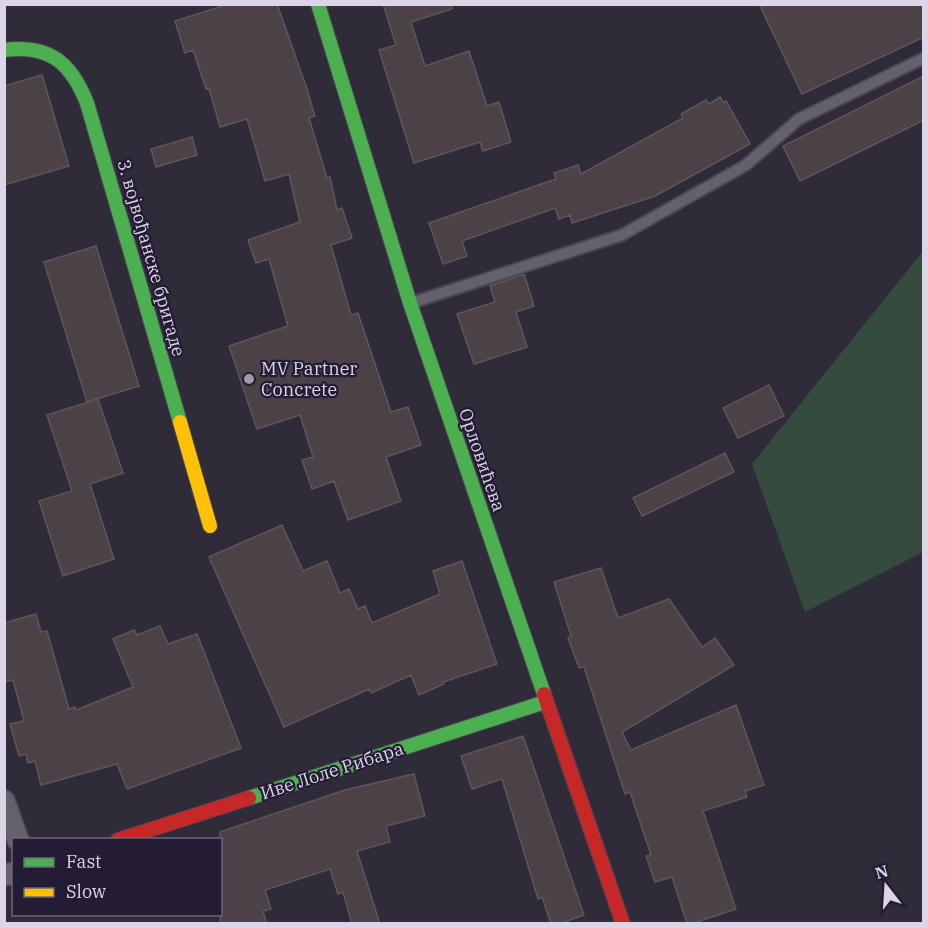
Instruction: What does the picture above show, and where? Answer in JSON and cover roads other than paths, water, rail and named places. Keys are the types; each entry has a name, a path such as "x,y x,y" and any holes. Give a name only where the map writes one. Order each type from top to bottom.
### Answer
{"street":[{"name":"Орловићева","path":"318,4 410,303 623,924"},
{"name":"3. војвођанске бригаде","path":"4,50 31,50 56,60 75,75 87,103 210,526"},
{"name":"Иве Лоле Рибара","path":"124,838 545,702"},
{"path":"4,801 17,838"}],"lane":[{"path":"410,303 622,236 746,165 799,119 924,58"}],"place":[{"name":"MV Partner Concrete","path":"249,379"}]}
